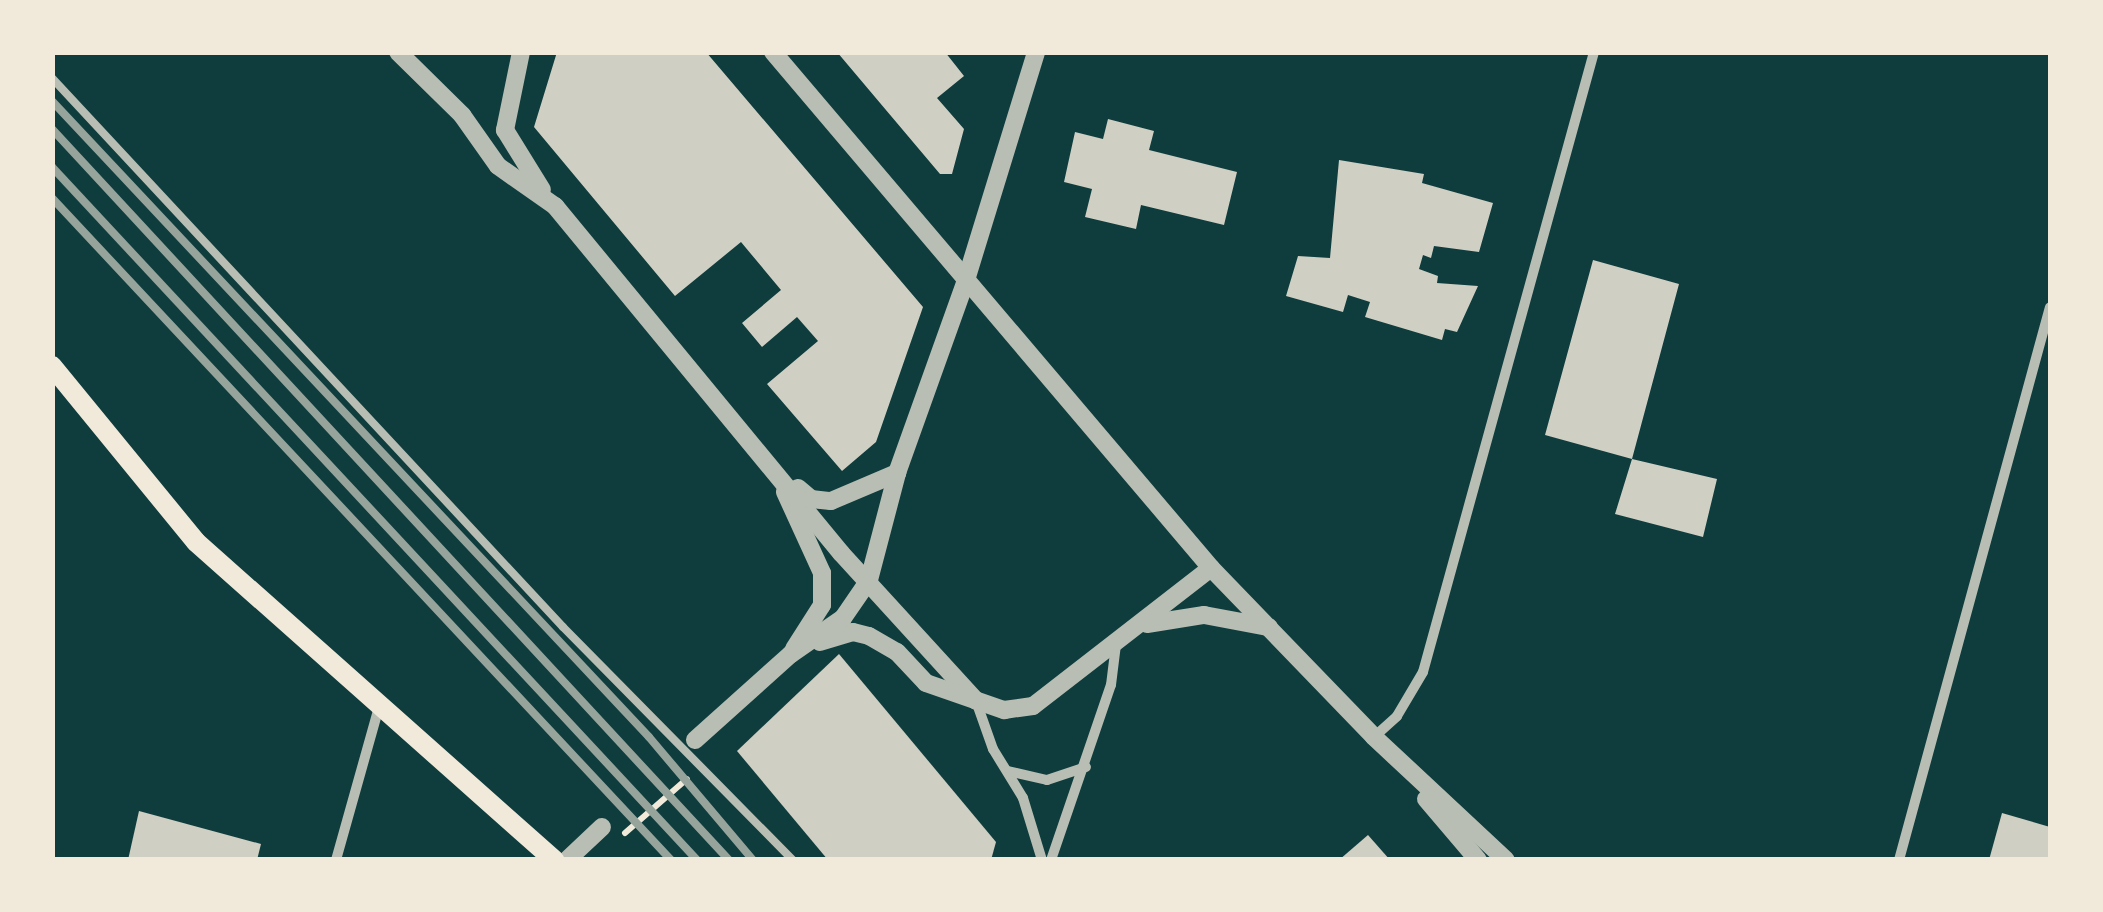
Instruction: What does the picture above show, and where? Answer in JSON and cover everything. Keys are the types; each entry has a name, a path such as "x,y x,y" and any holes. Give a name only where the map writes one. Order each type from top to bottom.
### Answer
{"main road":[{"path":"52,366 196,542 554,860"}],"street":[{"path":"398,52 462,115 498,166 556,206"},
{"path":"521,52 505,106 505,130 514,153 775,469 976,701 1042,860"},
{"path":"774,52 1212,568 1374,737 1506,860"},
{"path":"695,740 791,654 843,618 870,580 896,472 966,280 1036,52"},
{"path":"1374,737 1405,705 1423,672 1594,52"},
{"path":"1898,860 2050,306"},
{"path":"775,469 812,499 831,501 896,472"},
{"path":"775,469 822,573 822,605 791,654"},
{"path":"791,654 840,634 869,636 897,652 926,683 1004,710 1033,706 1116,646 1212,568"},
{"path":"1142,625 1204,614 1269,628"},
{"path":"1051,860 1086,768 1116,646"},
{"path":"336,860 379,706"},
{"path":"1374,737 1478,860"},
{"path":"1008,771 1046,780 1086,768"},
{"path":"567,860 602,827"}],"lane":[{"path":"52,78 714,785 794,860"}],"path":[{"path":"609,847 694,772"}],"building":[{"path":"557,52 706,52 923,307 876,442 842,471 767,384 818,341 797,317 762,347 742,323 781,290 741,242 675,296 534,127"},
{"path":"837,52 945,52 964,76 937,98 964,129 952,174 940,174"},
{"path":"1108,119 1154,131 1149,150 1237,172 1224,225 1141,205 1136,229 1085,217 1092,189 1064,182 1075,132 1103,139"},
{"path":"1339,160 1424,174 1422,183 1493,203 1479,252 1434,246 1431,258 1423,255 1419,269 1438,276 1437,283 1478,286 1457,332 1445,329 1442,340 1365,317 1370,302 1348,295 1343,312 1286,296 1298,256 1330,258"},
{"path":"1593,260 1679,284 1632,459 1545,435"},
{"path":"1632,459 1717,479 1703,537 1615,514"},
{"path":"839,654 996,842 991,860 828,860 737,751"},
{"path":"139,811 261,844 257,860 128,860"},
{"path":"2002,813 2050,827 2050,860 1989,860"},
{"path":"1368,835 1390,860 1339,860"}],"railway":[{"path":"52,101 649,737 753,860"},
{"path":"52,129 729,860"},
{"path":"52,167 697,860"},
{"path":"52,198 671,860"}]}
